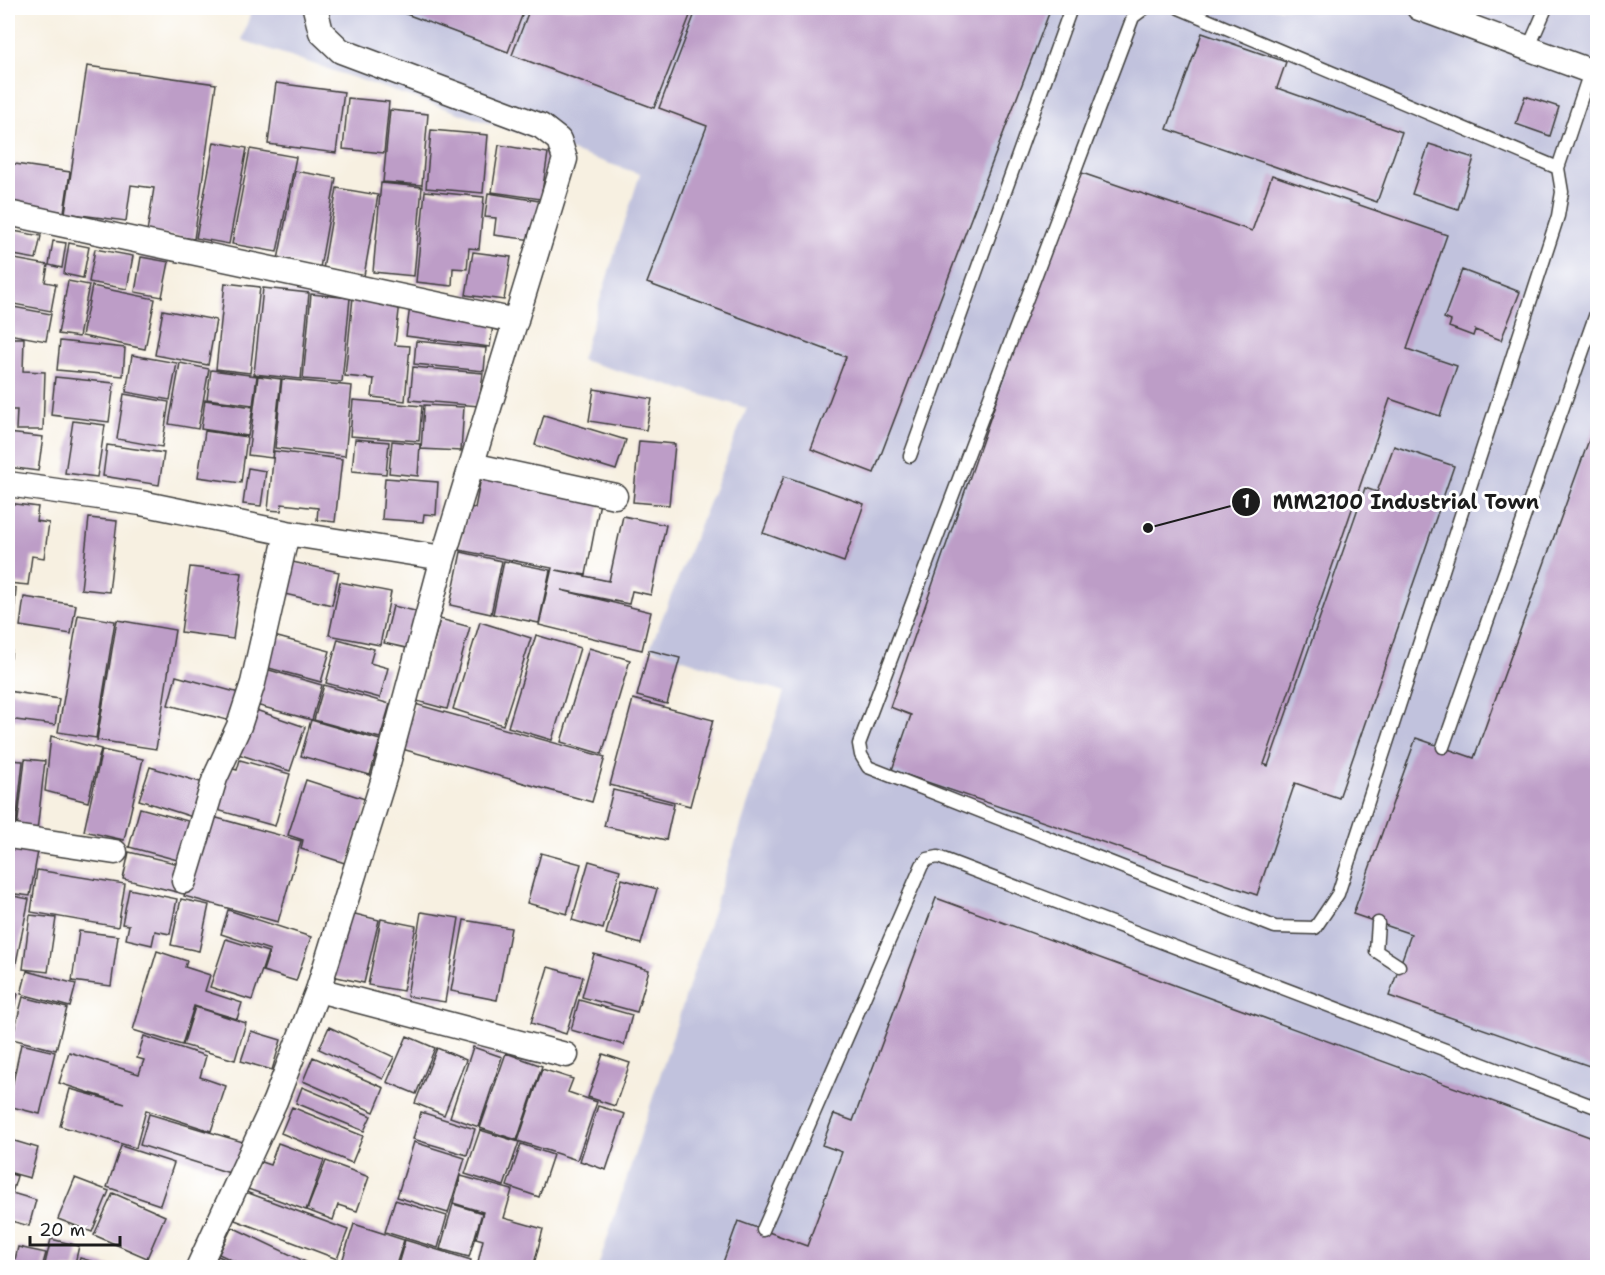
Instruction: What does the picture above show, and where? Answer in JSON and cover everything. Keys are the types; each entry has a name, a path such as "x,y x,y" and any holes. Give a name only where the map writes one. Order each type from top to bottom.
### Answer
{"street":[{"path":"198,1268 276,1101 318,990 384,778 443,558 565,159 559,140 541,126 341,51 321,32 315,8"},
{"path":"1419,8 1594,73"},
{"path":"8,213 516,321"},
{"path":"472,465 615,496"},
{"path":"8,484 141,503 288,533 443,558"},
{"path":"184,882 215,778 223,755 239,726 253,683 288,533"},
{"path":"8,836 115,852"},
{"path":"318,990 566,1055"}],"lane":[{"path":"910,456 1071,8"},
{"path":"1145,8 1133,17 859,744 861,755 868,767 1275,927 1315,927 1338,894 1558,216 1562,192 1558,168 1594,73"},
{"path":"1179,8 1558,168"},
{"path":"1528,48 1546,8"},
{"path":"1443,747 1598,308"},
{"path":"763,1230 922,865 928,859 938,857 1598,1108"},
{"path":"1378,922 1376,951 1399,966"}],"shaded area":[{"path":"252,8 1597,8 1597,1267 598,1267 784,692 650,648 747,408 581,360 640,174 242,40"}],"building":[{"path":"390,8 525,8 508,52"},
{"path":"530,8 693,8 654,108 512,55"},
{"path":"697,8 1051,8 874,473 811,449 846,357 647,283 707,126 659,108"},
{"path":"1202,33 1286,62 1277,88 1402,132 1377,202 1167,129"},
{"path":"87,66 216,84 194,239 147,232 154,188 131,185 126,221 65,213"},
{"path":"276,83 344,92 336,153 268,144"},
{"path":"1525,96 1559,107 1550,136 1516,124"},
{"path":"348,98 389,102 384,153 343,149"},
{"path":"390,110 428,114 422,185 383,182"},
{"path":"431,130 488,135 483,193 426,188"},
{"path":"214,142 247,148 229,244 196,238"},
{"path":"1429,144 1474,158 1458,209 1412,194"},
{"path":"499,145 548,153 541,199 492,192"},
{"path":"250,149 296,157 277,252 232,244"},
{"path":"8,163 70,172 64,212 8,204"},
{"path":"295,171 336,178 320,268 278,260"},
{"path":"1076,171 1252,231 1272,175 1447,235 1407,349 1457,366 1440,416 1390,399 1264,764 1268,766 1365,488 1377,492 1394,446 1454,466 1339,798 1295,783 1257,895 892,770 911,715 890,707"},
{"path":"381,183 422,187 414,276 373,272"},
{"path":"337,188 378,195 364,276 323,269"},
{"path":"425,191 484,197 479,249 469,248 467,269 453,268 452,286 416,282"},
{"path":"488,193 539,201 533,240 494,235 496,218 485,217"},
{"path":"8,230 41,236 36,259 8,254"},
{"path":"53,241 66,243 62,268 49,265"},
{"path":"69,243 89,247 83,278 64,274"},
{"path":"95,249 133,256 127,289 89,282"},
{"path":"473,252 511,257 504,300 466,295"},
{"path":"141,257 169,262 162,297 135,292"},
{"path":"9,258 48,265 45,282 56,284 51,311 8,303"},
{"path":"1462,270 1520,292 1501,340 1475,330 1473,336 1449,327 1451,321 1444,318"},
{"path":"68,281 89,285 79,337 58,334"},
{"path":"225,283 260,287 250,373 216,369"},
{"path":"92,286 155,299 145,349 82,336"},
{"path":"263,288 309,293 301,379 254,374"},
{"path":"311,294 350,298 342,382 303,379"},
{"path":"353,297 400,302 395,345 410,346 405,401 372,397 374,379 345,376"},
{"path":"8,306 51,314 46,341 8,334"},
{"path":"410,306 494,317 490,347 406,336"},
{"path":"163,310 216,320 208,365 155,355"},
{"path":"8,338 24,338 23,371 45,372 43,430 16,430 17,410 8,410"},
{"path":"60,341 125,348 123,376 57,370"},
{"path":"416,341 486,348 484,371 414,364"},
{"path":"132,355 177,363 170,400 126,392"},
{"path":"180,363 209,369 198,429 169,424"},
{"path":"413,367 483,373 479,406 410,400"},
{"path":"211,370 257,376 253,405 207,399"},
{"path":"258,376 281,379 272,458 248,455"},
{"path":"55,377 114,383 109,422 51,415"},
{"path":"282,379 352,386 345,456 275,448"},
{"path":"594,389 652,399 646,430 589,421"},
{"path":"124,394 169,402 162,447 117,439"},
{"path":"205,400 253,407 248,436 201,429"},
{"path":"353,400 422,406 419,441 350,436"},
{"path":"424,405 464,407 461,451 421,449"},
{"path":"544,415 626,440 616,470 535,445"},
{"path":"1598,415 1598,1069 1389,996 1411,934 1353,914 1416,738 1474,758"},
{"path":"73,421 105,425 97,477 65,473"},
{"path":"205,431 247,437 241,483 198,477"},
{"path":"8,433 43,437 38,471 8,467"},
{"path":"355,439 389,442 386,474 352,471"},
{"path":"392,441 420,444 418,476 389,473"},
{"path":"639,441 675,444 669,505 633,502"},
{"path":"107,445 164,453 159,485 103,476"},
{"path":"274,451 342,459 335,522 317,520 318,508 282,504 281,511 268,510"},
{"path":"248,468 266,471 261,506 243,504"},
{"path":"482,473 601,497 586,575 556,570 609,581 623,516 666,525 651,595 632,591 629,604 561,590 651,612 642,650 539,625 552,568 459,550 468,507 475,508"},
{"path":"784,476 864,504 844,562 763,533"},
{"path":"385,478 438,482 436,515 424,514 423,522 382,519"},
{"path":"8,503 38,507 36,521 49,523 44,558 32,556 28,585 8,583"},
{"path":"89,518 117,521 109,592 81,589"},
{"path":"461,552 502,561 491,614 450,605"},
{"path":"283,560 339,572 332,605 276,592"},
{"path":"504,561 550,570 539,623 493,614"},
{"path":"190,567 242,573 233,639 181,632"},
{"path":"340,582 391,592 380,645 329,635"},
{"path":"8,587 16,588 11,658 8,658"},
{"path":"24,597 76,605 71,634 20,626"},
{"path":"393,606 424,613 415,650 384,643"},
{"path":"78,615 115,621 96,738 58,732"},
{"path":"440,619 470,627 447,709 417,701"},
{"path":"117,620 175,630 156,749 97,740"},
{"path":"480,622 531,638 503,725 453,709"},
{"path":"536,635 580,648 552,740 508,727"},
{"path":"274,636 330,651 321,682 265,667"},
{"path":"338,639 374,649 370,663 388,668 380,698 326,683"},
{"path":"589,648 630,660 602,754 561,742"},
{"path":"649,650 680,658 667,704 637,696"},
{"path":"262,668 322,685 312,720 252,704"},
{"path":"176,676 243,694 235,722 168,705"},
{"path":"324,685 390,704 380,738 314,720"},
{"path":"8,691 59,699 55,725 8,719"},
{"path":"633,699 713,720 690,806 610,785"},
{"path":"415,704 605,757 592,802 402,749"},
{"path":"250,708 305,727 290,771 235,753"},
{"path":"311,720 380,740 370,775 301,756"},
{"path":"51,736 101,749 88,802 45,791"},
{"path":"102,750 143,759 124,840 84,831"},
{"path":"25,759 45,761 37,831 17,829"},
{"path":"8,760 23,761 16,825 8,824"},
{"path":"240,760 290,774 275,826 210,808 222,766 237,770"},
{"path":"150,767 210,785 199,819 139,800"},
{"path":"306,780 368,800 348,864 301,849 303,840 288,835"},
{"path":"613,790 674,804 666,840 604,826"},
{"path":"140,808 195,823 185,862 129,847"},
{"path":"206,815 301,841 278,922 184,896"},
{"path":"8,841 39,846 30,896 8,893"},
{"path":"129,852 183,865 177,892 123,879"},
{"path":"541,853 581,864 567,914 527,903"},
{"path":"589,861 620,870 603,929 572,920"},
{"path":"37,870 125,884 118,927 31,912"},
{"path":"622,879 657,889 641,944 606,934"},
{"path":"129,889 177,899 170,934 155,931 152,945 126,939 129,925 122,924"},
{"path":"8,895 29,899 15,968 8,967"},
{"path":"936,898 1598,1140 1598,1268 721,1268 738,1221 807,1246 842,1152 822,1145 834,1114 853,1121"},
{"path":"181,899 209,905 199,951 171,945"},
{"path":"228,910 311,937 296,981 263,971 270,950 221,934"},
{"path":"347,912 379,920 364,983 332,976"},
{"path":"421,912 459,918 445,1002 407,996"},
{"path":"30,915 56,918 48,972 23,969"},
{"path":"381,919 416,926 403,991 368,985"},
{"path":"464,920 511,928 497,1000 451,991"},
{"path":"79,931 118,936 111,986 72,981"},
{"path":"226,939 268,952 252,1000 210,987"},
{"path":"157,951 187,961 185,967 210,975 205,991 242,1003 237,1019 194,1006 182,1045 133,1030"},
{"path":"594,954 649,970 637,1012 582,997"},
{"path":"548,967 583,977 566,1034 531,1023"},
{"path":"27,971 76,984 70,1007 21,994"},
{"path":"8,977 13,979 9,991 18,994 8,1027"},
{"path":"23,997 67,1008 56,1050 12,1039"},
{"path":"579,1000 632,1015 624,1045 571,1030"},
{"path":"195,1007 246,1023 235,1060 183,1045"},
{"path":"329,1027 394,1057 383,1079 319,1049"},
{"path":"251,1031 281,1040 272,1070 241,1061"},
{"path":"144,1036 206,1056 200,1077 226,1086 211,1131 146,1110 136,1148 60,1126 70,1089 125,1104 59,1083 69,1052 139,1074 144,1060 137,1058"},
{"path":"407,1036 435,1048 416,1094 387,1082"},
{"path":"21,1044 55,1052 40,1114 8,1106"},
{"path":"473,1047 502,1057 479,1127 450,1117"},
{"path":"437,1048 466,1060 444,1115 415,1103"},
{"path":"506,1053 542,1066 517,1140 480,1128"},
{"path":"603,1054 630,1063 615,1106 588,1097"},
{"path":"313,1057 384,1088 374,1112 303,1081"},
{"path":"542,1069 573,1079 568,1092 597,1102 577,1160 518,1141"},
{"path":"302,1087 371,1116 364,1131 296,1103"},
{"path":"598,1106 625,1114 606,1170 580,1161"},
{"path":"292,1107 363,1136 352,1163 281,1133"},
{"path":"421,1112 475,1129 467,1155 413,1139"},
{"path":"149,1114 243,1142 233,1174 140,1145"},
{"path":"480,1130 519,1142 504,1186 465,1174"},
{"path":"8,1139 38,1148 30,1178 8,1172"},
{"path":"414,1142 465,1158 448,1213 397,1197"},
{"path":"278,1143 324,1160 306,1210 248,1189 258,1161 270,1165"},
{"path":"521,1144 553,1155 539,1197 507,1186"},
{"path":"121,1146 174,1163 160,1205 107,1187"},
{"path":"326,1161 369,1177 357,1211 338,1205 333,1220 307,1210"},
{"path":"8,1173 17,1176 12,1193 36,1200 29,1226 8,1220"},
{"path":"461,1176 512,1190 504,1218 543,1229 533,1268 500,1268 478,1262 483,1240 476,1238 483,1212 453,1203"},
{"path":"75,1178 109,1191 92,1232 58,1219"},
{"path":"246,1192 348,1230 337,1259 235,1220"},
{"path":"113,1193 165,1216 147,1258 94,1235"},
{"path":"395,1200 447,1216 438,1248 385,1232"},
{"path":"453,1204 482,1213 469,1257 440,1249"},
{"path":"354,1224 404,1240 395,1268 340,1268"},
{"path":"232,1227 306,1262 303,1268 248,1268 219,1254"},
{"path":"51,1239 79,1246 74,1268 44,1268"},
{"path":"405,1240 471,1260 469,1268 397,1268"},
{"path":"18,1247 46,1253 42,1268 13,1268"},
{"path":"218,1256 244,1268 213,1268"},
{"path":"80,1258 112,1267 112,1268 77,1268"}],"place":[{"name":"MM2100 Industrial Town","path":"1148,528"}]}
